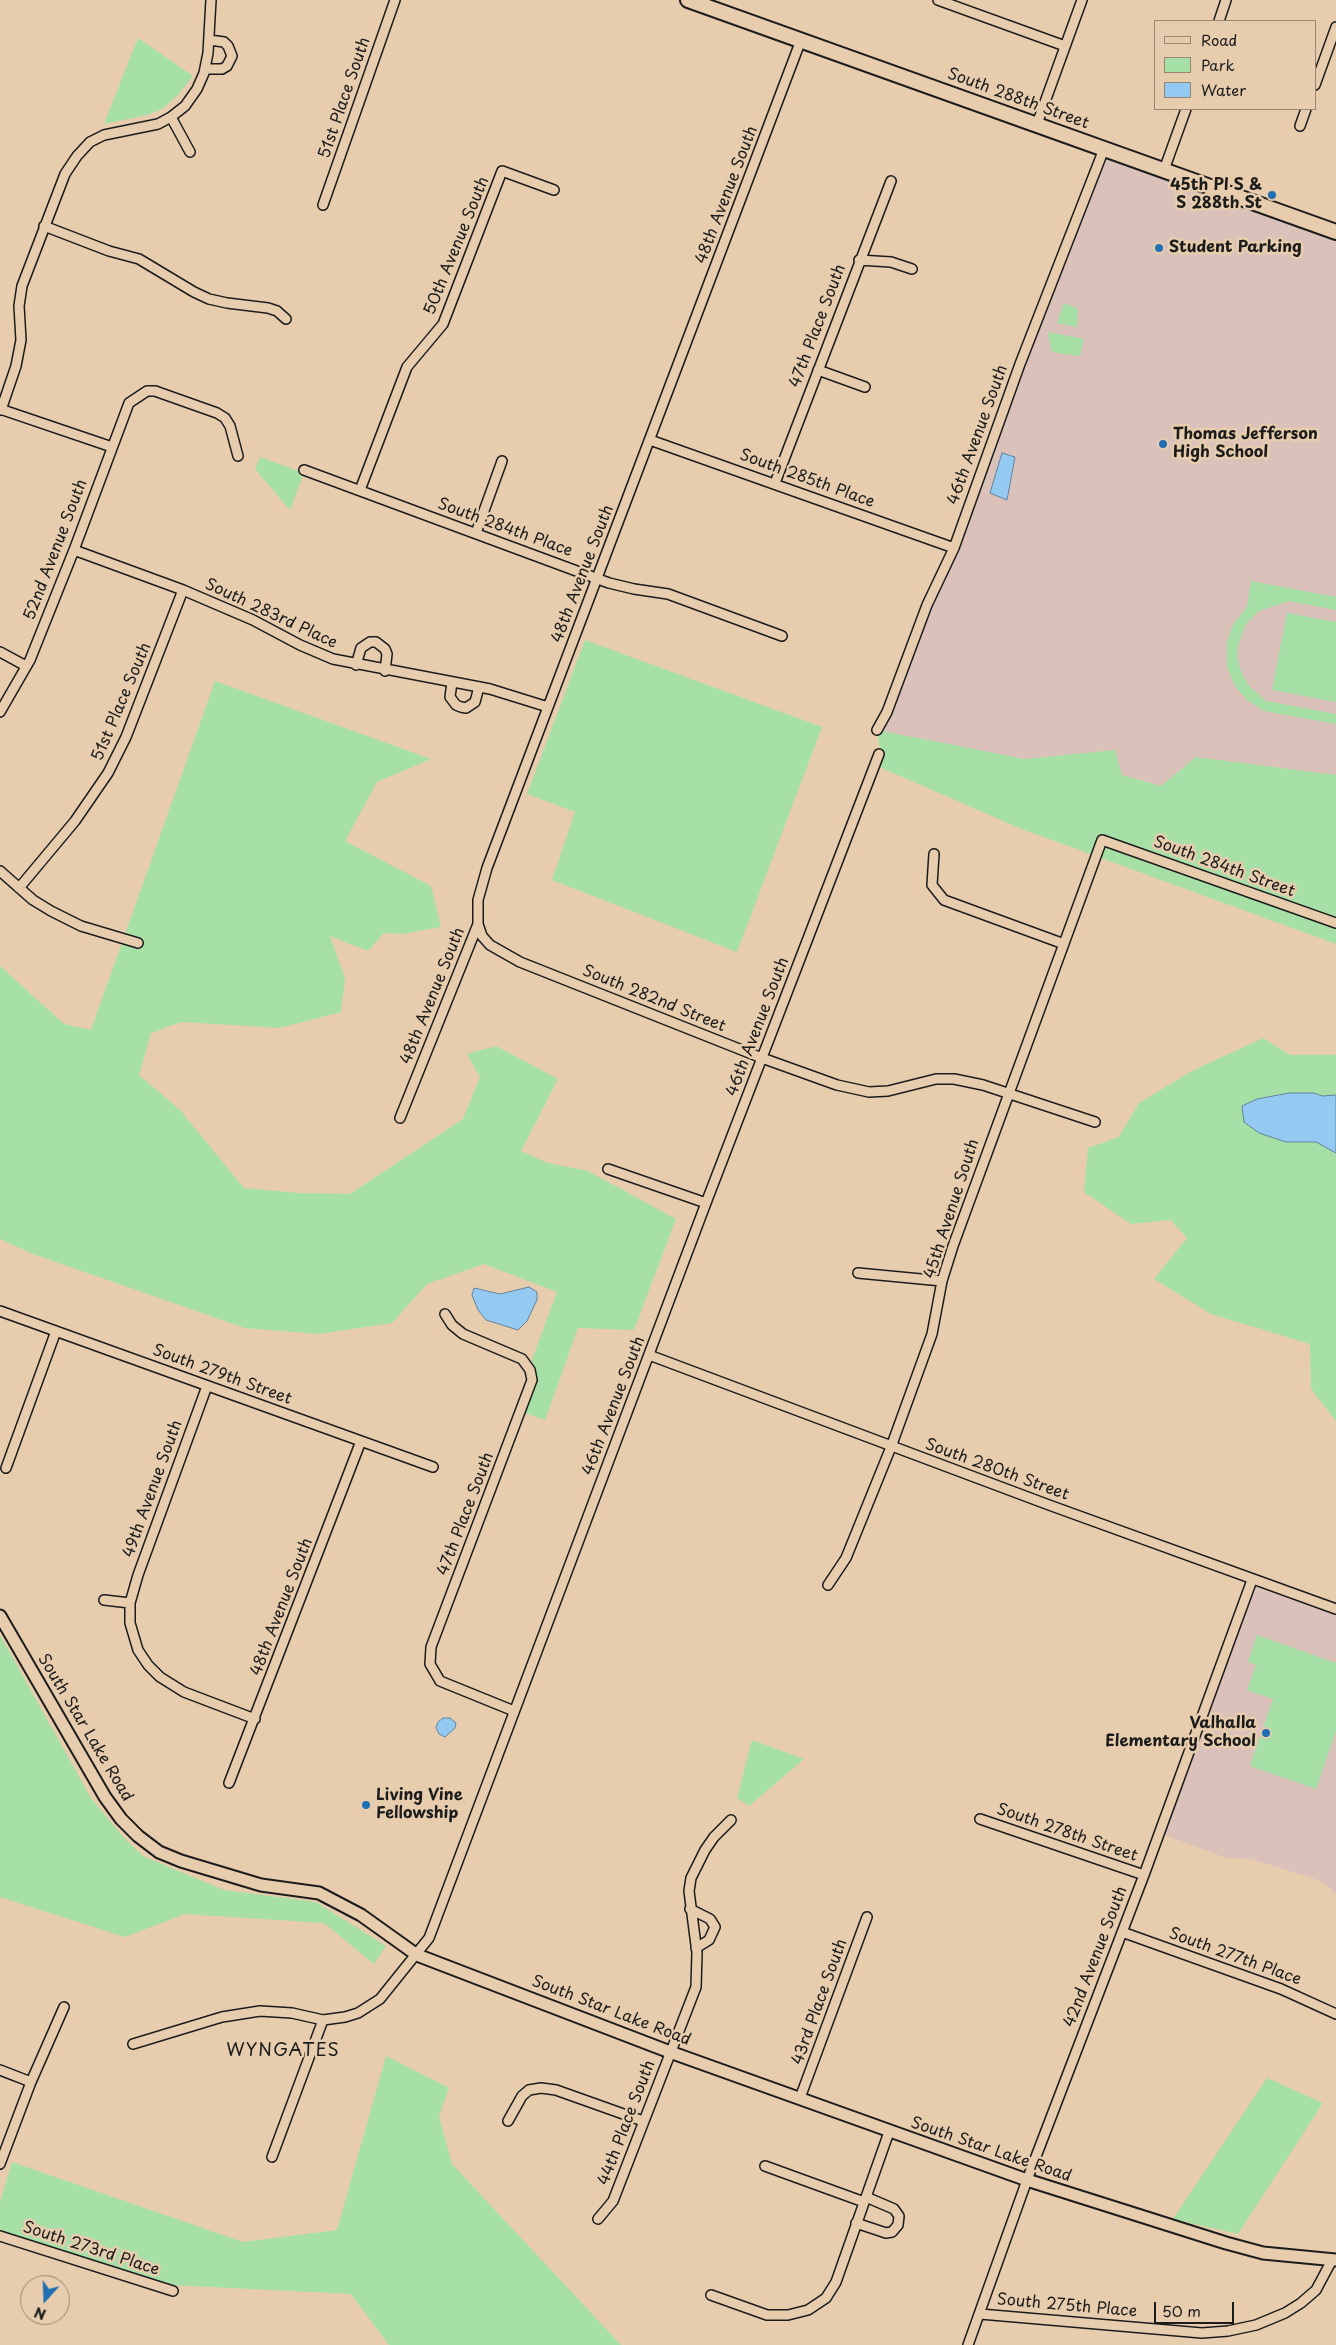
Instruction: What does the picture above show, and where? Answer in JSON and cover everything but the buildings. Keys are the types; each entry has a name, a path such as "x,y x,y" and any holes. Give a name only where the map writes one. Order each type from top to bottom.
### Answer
{"main road":[{"name":"South 288th Street","path":"688,0 1336,232"}],"street":[{"path":"112,447 1,410 16,366 21,340 19,306 22,286 65,174 77,156 90,142 104,135 145,128 171,117 185,106 197,89 205,69 211,0"},
{"name":"51st Place South","path":"323,205 395,0"},
{"path":"938,0 1065,46"},
{"path":"1037,124 1082,0"},
{"path":"1218,20 1226,0"},
{"path":"1316,82 1336,27"},
{"path":"205,69 222,69 227,66 232,56 224,42 209,40"},
{"name":"48th Avenue South","path":"400,1118 478,924 477,907 481,885 801,40"},
{"path":"1164,170 1186,110"},
{"path":"1300,126 1306,110"},
{"path":"171,117 190,152"},
{"name":"46th Avenue South","path":"877,730 887,712 927,605 954,548 1020,364 1104,148"},
{"name":"50th Avenue South","path":"360,490 407,367 443,324 502,171 554,190"},
{"name":"47th Place South","path":"775,483 859,260 891,181"},
{"path":"44,226 109,251 139,259 208,299 268,308 286,319"},
{"path":"859,260 891,262 912,269"},
{"path":"818,370 865,387"},
{"name":"52nd Avenue South","path":"0,712 26,666 74,550 129,403 135,397 147,391 156,392 217,413 225,418 230,426 238,456"},
{"name":"South 285th Place","path":"650,440 954,548"},
{"path":"476,533 502,461"},
{"name":"South 284th Place","path":"304,470 621,587 668,594 782,636"},
{"name":"South 283rd Place","path":"74,550 183,590 252,620 300,645 333,659 385,671 479,687 548,707"},
{"name":"51st Place South","path":"19,888 75,821 108,773 126,737 183,590"},
{"path":"356,665 361,648 370,642 376,642 385,649 387,654 385,671"},
{"path":"0,652 26,666"},
{"path":"452,682 450,697 456,706 461,708 466,708 475,702 479,687"},
{"name":"46th Avenue South","path":"323,2020 345,2017 371,2006 389,1988 429,1938 706,1203 879,754"},
{"name":"South 284th Street","path":"1102,840 1336,923"},
{"name":"45th Avenue South","path":"828,1585 846,1558 891,1447 932,1334 942,1281 1008,1093 1102,840"},
{"path":"934,854 932,886 944,900 1064,944"},
{"path":"0,871 50,911 81,926 138,943"},
{"name":"South 282nd Street","path":"478,924 490,945 520,962 762,1058 837,1084 869,1092 888,1091 936,1080 954,1079 1008,1093 1095,1122"},
{"path":"608,1169 706,1203"},
{"path":"858,1273 942,1281"},
{"name":"South 279th Street","path":"0,1310 433,1467"},
{"name":"47th Place South","path":"445,1314 452,1325 463,1334 522,1359 530,1370 530,1388 429,1657 432,1669 440,1681 514,1711"},
{"path":"6,1468 56,1331"},
{"name":"South 280th Street","path":"649,1356 1336,1610"},
{"name":"49th Avenue South","path":"207,1386 148,1545 130,1603 130,1623 134,1643 148,1665 168,1683 184,1692 255,1719"},
{"name":"48th Avenue South","path":"229,1783 361,1441"},
{"name":"42nd Avenue South","path":"968,2345 1027,2180 1144,1875 1252,1580"},
{"path":"104,1600 130,1603"},
{"name":"South Star Lake Road","path":"0,1616 105,1798 121,1819 138,1836 159,1852 205,1869 261,1885 319,1893 361,1915 417,1955 670,2052 1027,2180 1263,2253 1334,2260"},
{"name":"South 278th Street","path":"980,1819 1144,1875"},
{"name":"44th Place South","path":"598,2219 613,2201 696,1987 696,1948 688,1891 697,1864 714,1838 731,1820"},
{"path":"690,1909 710,1919 714,1927 709,1940 696,1948"},
{"name":"43rd Place South","path":"800,2098 867,1917"},
{"name":"South 277th Place","path":"1122,1932 1281,1989 1336,2014"},
{"path":"0,2164 31,2082 64,2007"},
{"path":"133,2044 222,2017 260,2011 292,2013 323,2020 272,2157"},
{"path":"0,2070 31,2082"},
{"path":"508,2121 511,2112 522,2096 529,2090 541,2088 556,2090 643,2121"},
{"path":"711,2295 768,2315 788,2316 808,2310 826,2298 836,2282 889,2132"},
{"path":"765,2166 894,2208 899,2216 898,2225 892,2232 886,2233 856,2223"},
{"name":"South 273rd Place","path":"0,2236 173,2291"},
{"name":"South 275th Place","path":"980,2314 1202,2333 1228,2331 1256,2325 1285,2313 1301,2303 1316,2290 1334,2260"}],"shaded area":[{"name":"Thomas Jefferson High School","path":"1104,149 1336,232 1336,775 1196,757 1161,786 1122,775 1115,750 1025,759 877,730 945,568"},
{"name":"Valhalla Elementary School","path":"1252,1580 1336,1609 1336,1895 1327,1885 1312,1878 1251,1859 1226,1858 1159,1833"}],"green space":[{"path":"138,38 193,76 178,95 162,109 147,115 104,124"},
{"path":"1064,303 1078,309 1077,327 1057,323"},
{"path":"1048,332 1084,339 1080,356 1052,352"},
{"path":"260,457 304,473 290,510 255,469"},
{"path":"1251,581 1336,597 1336,610 1289,601 1259,611 1246,624 1238,645 1237,657 1248,685 1266,701 1336,714 1336,724 1264,711 1247,700 1235,686 1227,667 1227,643 1233,625 1247,607"},
{"path":"1287,613 1336,622 1336,702 1272,690"},
{"path":"585,640 822,727 737,952 552,880 575,812 527,794"},
{"path":"215,681 431,759 377,782 345,841 431,886 441,927 403,934 384,933 368,951 330,936 345,979 341,1012 280,1028 181,1022 151,1033 139,1075 180,1110 244,1188 298,1193 350,1194 463,1119 480,1077 467,1054 496,1046 558,1079 521,1151 548,1163 588,1171 676,1219 634,1330 578,1328 545,1420 525,1413 537,1380 532,1360 557,1292 484,1264 427,1284 392,1323 319,1334 245,1328 33,1254 0,1239 0,966 64,1024 91,1030"},
{"path":"877,730 1025,759 1115,750 1122,775 1161,786 1196,757 1336,775 1336,944 1019,828 875,765 880,749"},
{"path":"1263,1038 1290,1055 1336,1055 1336,1095 1322,1096 1314,1093 1286,1142 1316,1142 1336,1153 1336,1421 1311,1389 1310,1344 1211,1314 1154,1279 1187,1238 1171,1220 1131,1224 1084,1192 1088,1148 1119,1137 1139,1103 1192,1071"},
{"path":"0,1635 91,1798 126,1840 143,1856 224,1890 316,1902 386,1946 374,1964 324,1923 185,1914 125,1937 0,1897"},
{"path":"1257,1635 1336,1663 1336,1731 1316,1789 1250,1766 1273,1699 1247,1690 1256,1665 1248,1662"},
{"path":"752,1740 804,1759 749,1806 737,1798"},
{"path":"386,2056 449,2088 439,2116 452,2164 621,2345 389,2345 351,2294 151,2284 0,2236 0,2202 12,2162 243,2242 337,2230"},
{"path":"1267,2078 1323,2103 1238,2234 1173,2219"}],"water":[{"path":"1002,453 1015,457 1007,500 990,493"},
{"path":"1289,1093 1314,1093 1322,1096 1336,1095 1336,1153 1316,1142 1286,1142 1259,1133 1244,1122 1242,1106 1257,1099"},
{"path":"529,1287 537,1292 537,1300 527,1321 518,1330 486,1320 478,1310 472,1295 474,1288 500,1294"},
{"path":"443,1718 450,1718 456,1723 455,1728 445,1737 439,1734 436,1727"}],"place":[{"name":"45th Pl S & S 288th St","path":"1272,195"},
{"name":"Student Parking","path":"1159,248"},
{"name":"Thomas Jefferson High School","path":"1163,444"},
{"name":"Valhalla Elementary School","path":"1266,1733"},
{"name":"Living Vine Fellowship","path":"366,1805"}],"district":[{"name":"WYNGATES","path":"283,2051"}]}
